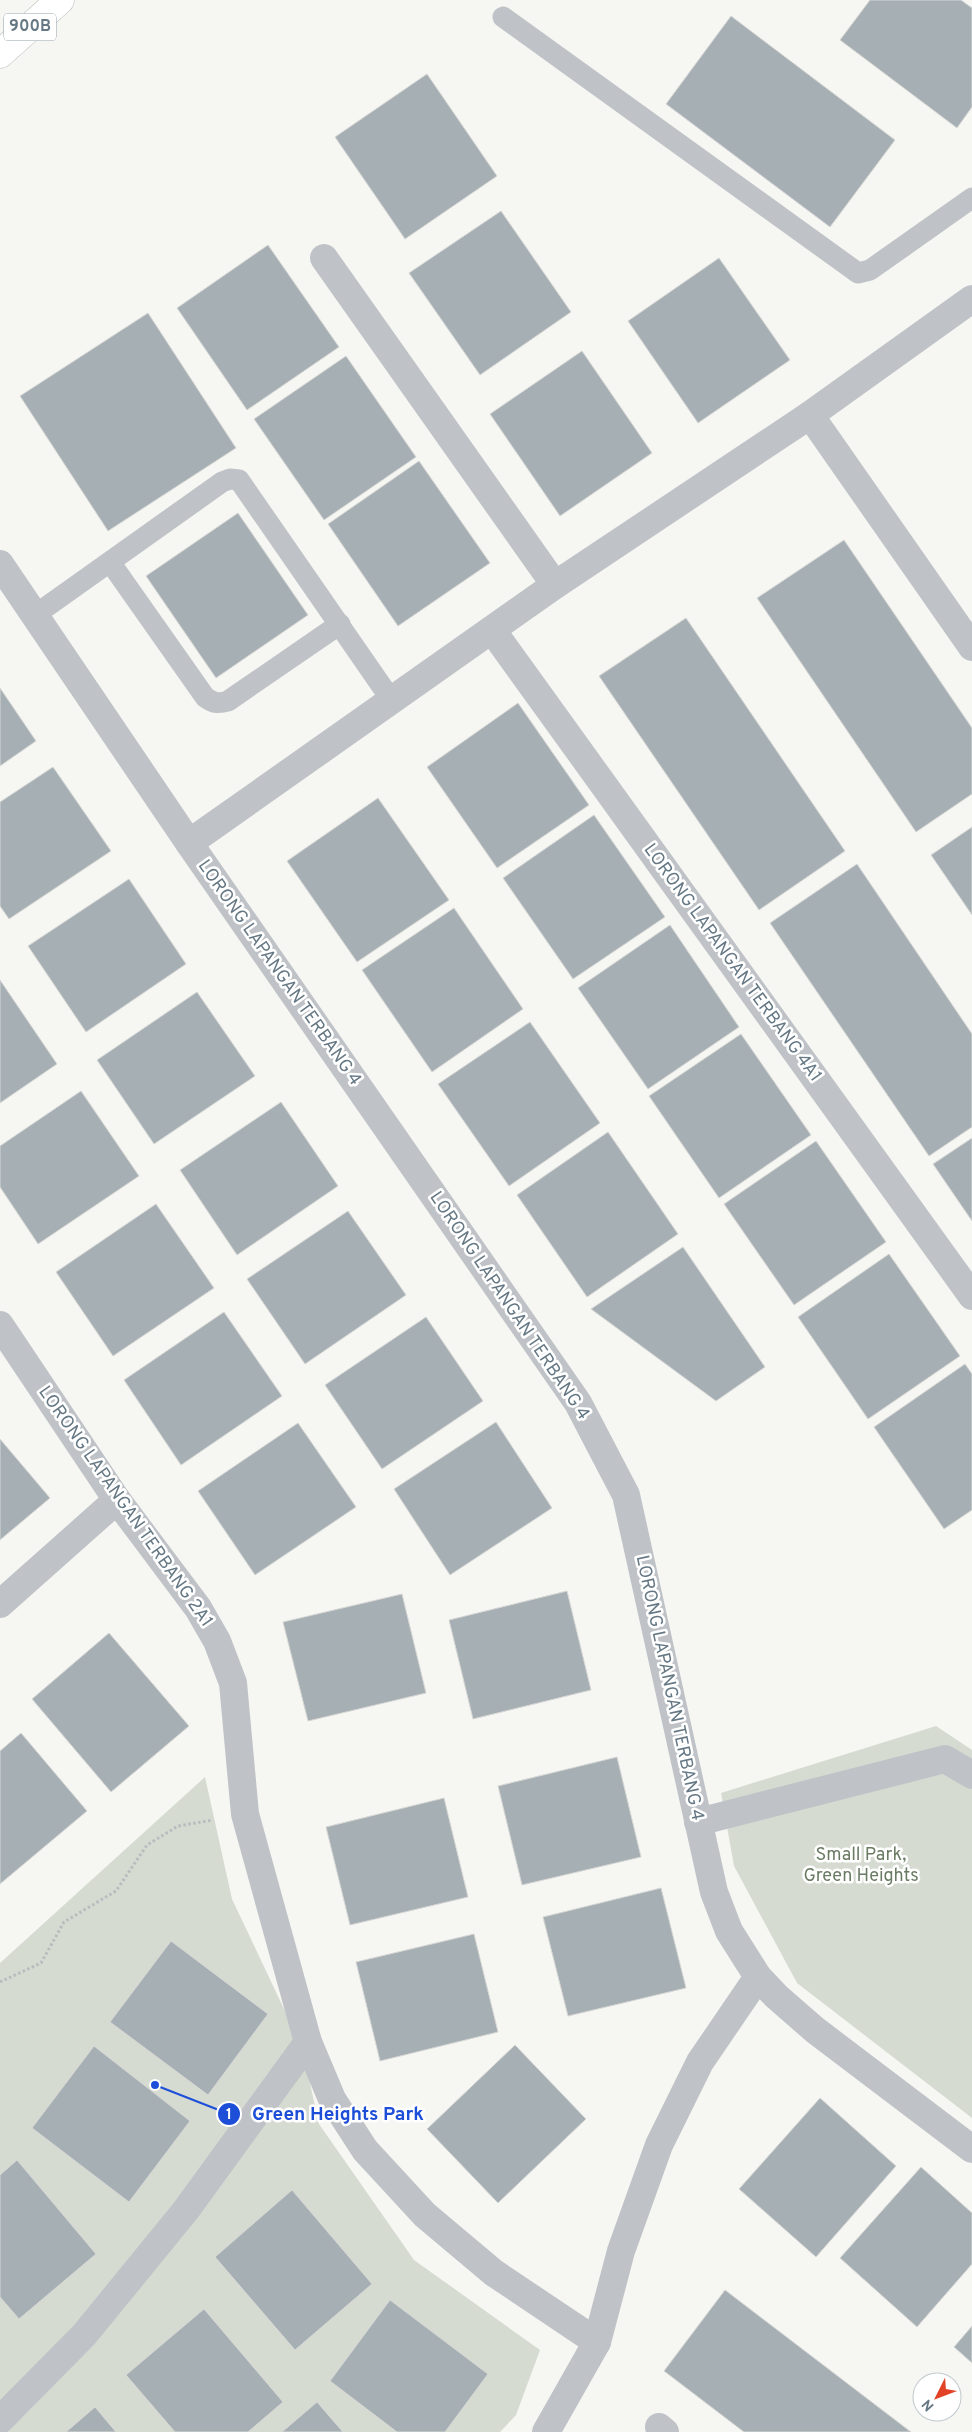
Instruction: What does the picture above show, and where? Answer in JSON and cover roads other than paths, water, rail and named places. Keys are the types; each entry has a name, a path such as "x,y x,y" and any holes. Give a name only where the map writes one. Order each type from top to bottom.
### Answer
{"highway":[{"name":"900B","path":"0,54 60,0"}],"street":[{"path":"324,258 555,585"},
{"path":"189,844 555,585 810,415 972,299"},
{"path":"810,415 972,647"},
{"name":"LORONG LAPANGAN TERBANG 4","path":"0,564 189,844 582,1411 626,1495 714,1892 729,1931 758,1977 776,1996 816,2030 972,2149"},
{"name":"LORONG LAPANGAN TERBANG 4A1","path":"492,630 972,1296"},
{"name":"LORONG LAPANGAN TERBANG 2A1","path":"0,1325 117,1500 198,1608 217,1641 233,1683 245,1814 308,2042 332,2099 365,2150 425,2215 494,2273 597,2342"},
{"path":"0,1604 117,1500"},
{"path":"698,1822 945,1759 972,1775"},
{"path":"546,2432 597,2342 621,2250 659,2145 700,2062 758,1977"},
{"path":"0,2420 90,2328 186,2210 308,2042"}],"lane":[{"path":"503,17 851,270 858,272 870,270 970,205"},
{"path":"35,615 222,482 230,479 238,480 392,701"},
{"path":"110,562 205,697 211,702 219,704 228,701 340,624"}],"place":[{"name":"Green Heights Park","path":"155,2085"}],"park label":[{"name":"Small Park, Green Heights","path":"861,1865"}]}
